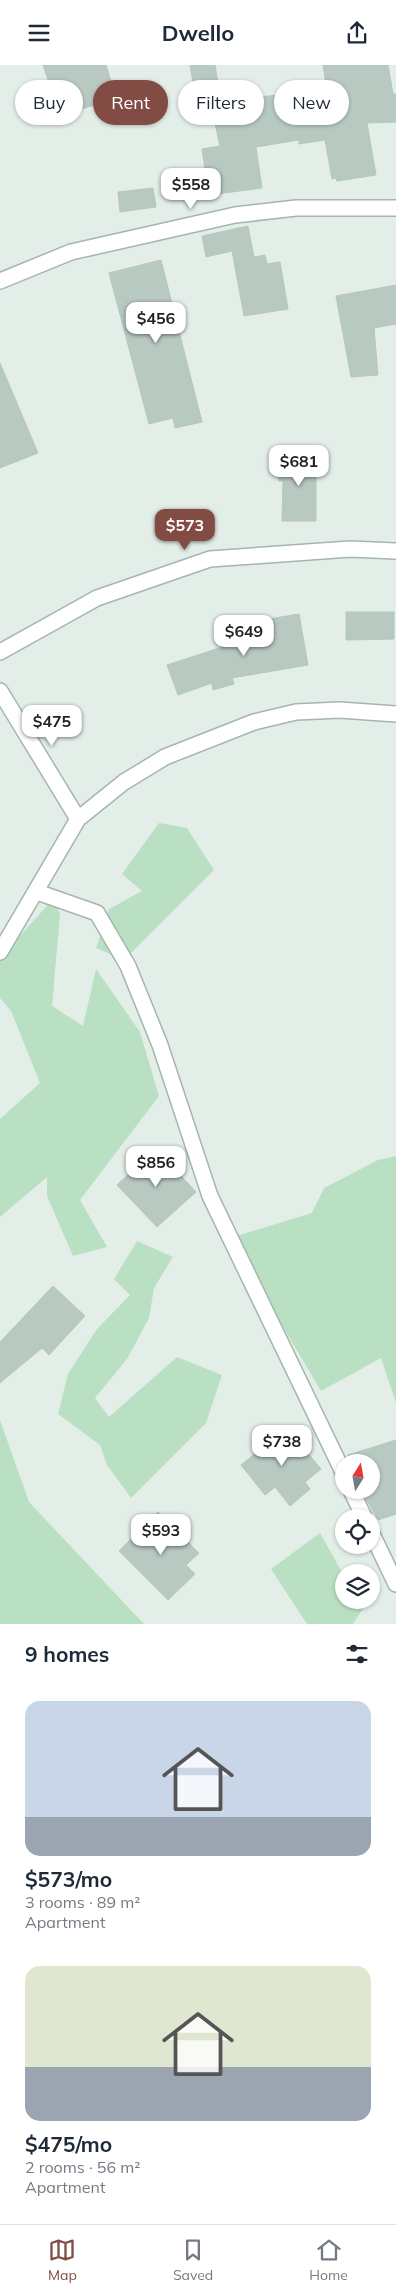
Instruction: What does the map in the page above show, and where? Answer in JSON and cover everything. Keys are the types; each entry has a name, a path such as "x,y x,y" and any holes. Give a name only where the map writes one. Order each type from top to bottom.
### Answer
{"street":[{"path":"0,281 71,252 234,215 296,208 396,208"},
{"path":"0,652 97,598 210,559 350,549 396,551"},
{"path":"0,691 78,819"},
{"path":"0,952 37,892 78,819 124,782 165,757 254,722 296,712 340,710 396,715"},
{"path":"37,892 97,913 128,966 160,1045 210,1195 335,1455"},
{"path":"380,1551 396,1584"}],"green space":[{"path":"159,823 187,828 214,870 124,960 96,948 109,909 142,891 122,874"},
{"path":"54,898 60,915 52,1006 83,1026 96,969 140,1032 159,1096 80,1200 107,1247 73,1256 47,1196 47,1177 0,1217 0,1119 40,1083 11,1011 0,998 0,958"},
{"path":"396,1156 396,1403 381,1358 321,1391 230,1238 312,1213 324,1188 378,1160"},
{"path":"137,1241 173,1257 154,1288 149,1318 127,1359 95,1398 109,1417 177,1357 222,1375 206,1423 131,1498 107,1465 100,1445 58,1414 68,1374 97,1329 130,1295 114,1279"},
{"path":"0,1420 29,1502 144,1624 0,1624"},
{"path":"320,1533 337,1564 335,1564 335,1609 363,1609 353,1624 307,1624 271,1569"}],"building":[{"path":"43,65 106,65 111,80 93,80 93,105 83,109 83,80 48,80"},
{"path":"190,65 215,65 218,80 193,80"},
{"path":"323,65 388,65 393,94 396,94 396,122 367,123 376,175 337,181 336,178 332,179 325,140 299,144 299,140 256,147 262,188 209,195 202,149 220,146 215,125 264,125 264,96 274,96 274,125 349,125 349,80 325,80"},
{"path":"153,188 156,207 120,212 118,192"},
{"path":"248,226 254,257 265,255 267,264 280,262 288,309 244,316 232,251 206,257 202,236"},
{"path":"161,260 202,422 175,428 173,418 149,424 109,273"},
{"path":"396,285 396,324 374,328 378,375 351,377 336,296"},
{"path":"0,363 38,453 0,468"},
{"path":"319,454 322,475 316,476 316,521 282,521 283,481 279,481 276,460"},
{"path":"346,612 394,612 394,639 346,640"},
{"path":"299,614 308,665 232,678 234,684 213,690 212,683 178,695 167,665 235,643 234,638 271,632 269,619"},
{"path":"156,1149 196,1192 157,1227 117,1185"},
{"path":"53,1286 85,1316 49,1355 42,1348 0,1383 0,1342"},
{"path":"287,1428 321,1469 305,1482 310,1489 290,1506 275,1487 265,1495 241,1465"},
{"path":"396,1440 396,1514 380,1519 380,1509 372,1509 366,1499 380,1499 380,1454 351,1454"},
{"path":"158,1512 199,1553 186,1565 195,1574 168,1600 119,1551"}]}
